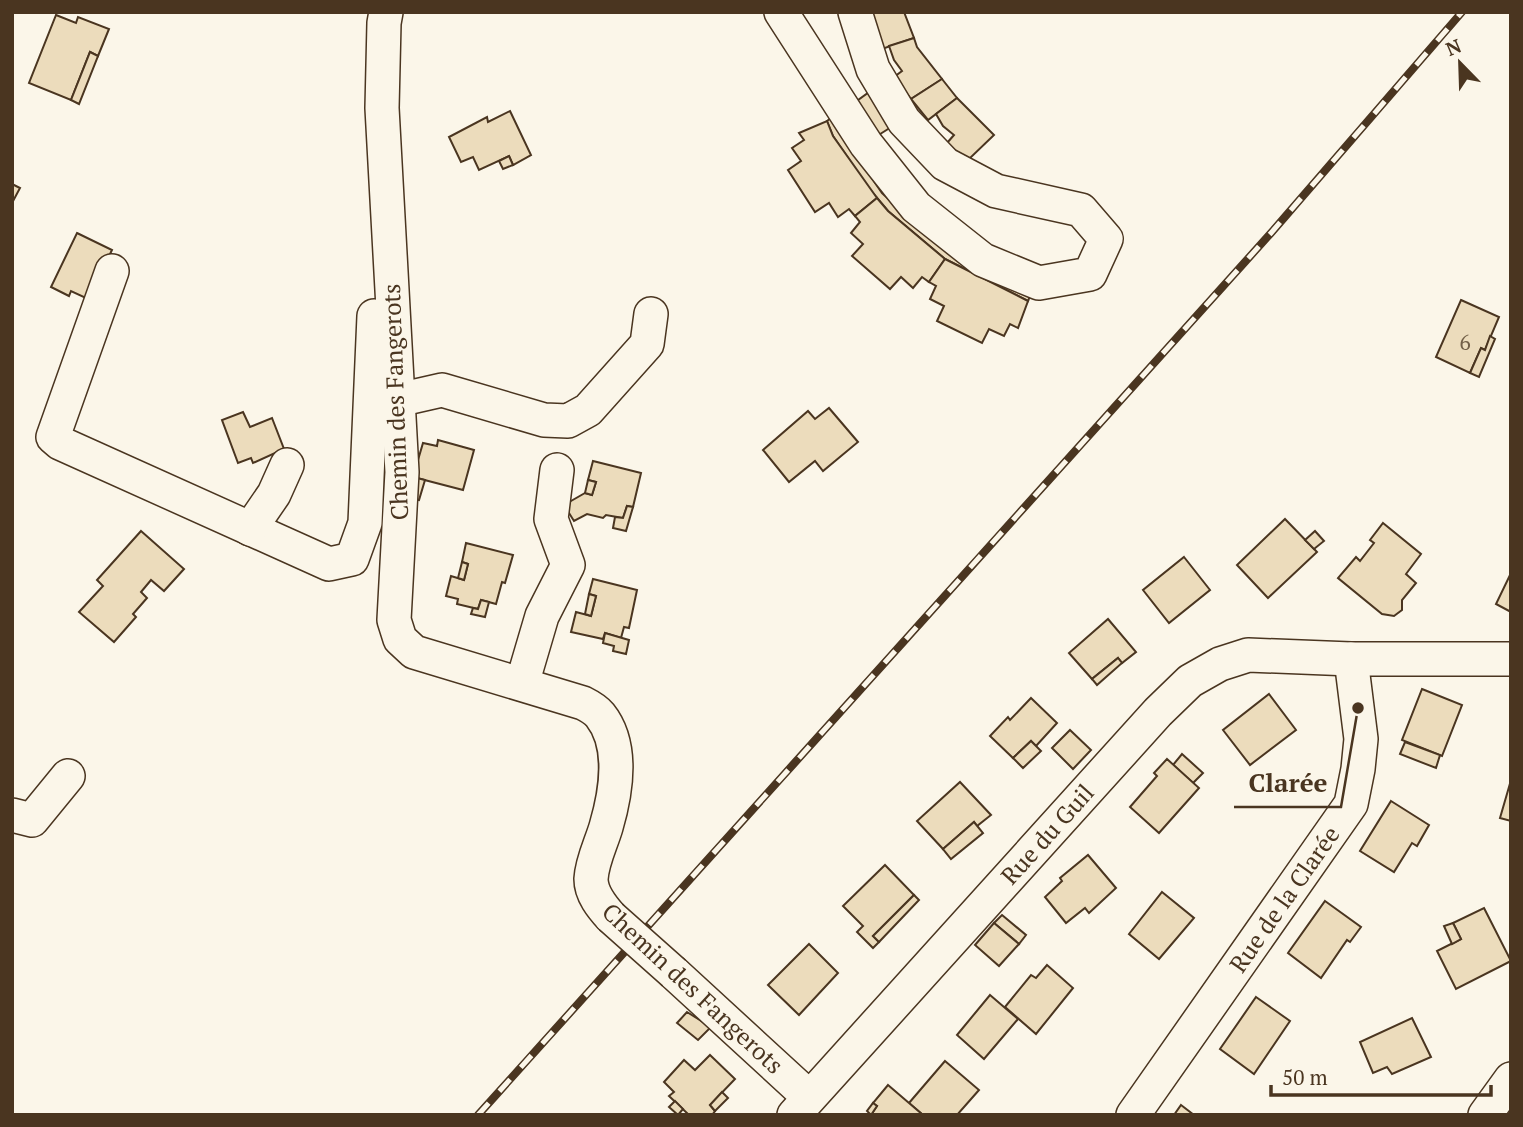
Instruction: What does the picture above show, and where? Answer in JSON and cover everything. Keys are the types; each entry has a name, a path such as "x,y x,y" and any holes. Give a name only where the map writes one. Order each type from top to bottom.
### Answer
{"street":[{"name":"Chemin des Fangerots","path":"386,12 382,108 402,472 394,620 400,639 414,652 583,702 600,714 611,734 615,761 615,793 591,882 598,901 611,918 674,973 802,1106"},
{"path":"781,12 866,144 916,207 983,260 1039,283 1090,274 1106,239 1081,210 996,191 945,163 904,121 873,69 855,12"},
{"path":"112,271 53,437 329,564 352,559 365,523 374,307 392,289"},
{"path":"398,400 442,390 544,420 568,421 588,410 647,344 651,314"},
{"path":"250,529 274,494 287,465"},
{"path":"522,684 542,616 568,565 551,519 557,470"},
{"name":"Rue du Guil","path":"802,1106 1189,681 1220,664 1248,655 1351,659 1511,659"},
{"name":"Rue de la Clarée","path":"1133,1115 1350,804 1361,739 1351,659"},
{"path":"12,815 32,820 68,776"},
{"path":"1485,1115 1511,1079"}],"building":[{"path":"865,12 904,12 914,38 879,50"},
{"path":"56,15 76,23 78,17 109,29 98,56 90,52 71,100 29,83"},
{"path":"914,38 917,47 942,79 911,99 894,77 902,71 889,46"},
{"path":"90,52 98,56 79,104 71,100"},
{"path":"942,79 957,98 928,120 911,99"},
{"path":"872,90 896,124 877,136 854,103"},
{"path":"957,98 994,135 967,161 947,143 954,135 943,126 936,114"},
{"path":"510,111 531,155 513,165 509,156 479,170 473,157 461,162 449,137 487,117 488,122"},
{"path":"831,118 882,193 949,254 1030,296 1028,301 945,259 888,211 867,186 833,136 827,121"},
{"path":"827,121 833,136 877,198 855,216 849,209 838,217 829,203 815,212 788,170 801,161 792,148 804,140 799,133"},
{"path":"509,156 513,165 503,169 499,161"},
{"path":"12,184 20,188 12,203"},
{"path":"877,198 888,211 945,259 929,282 922,277 913,288 901,277 890,289 852,256 863,244 851,233 860,222 855,216"},
{"path":"77,233 112,250 88,299 71,291 69,296 51,287"},
{"path":"945,259 1028,301 1018,328 1010,324 1004,336 989,329 982,343 937,321 944,306 930,299 936,286 929,282"},
{"path":"1461,300 1499,317 1485,350 1481,348 1470,373 1436,357"},
{"path":"1490,336 1495,339 1479,377 1470,373 1481,348 1485,350"},
{"path":"829,408 858,442 823,471 815,461 789,482 763,450 808,411 815,419"},
{"path":"243,412 250,427 272,418 284,449 253,463 251,458 238,463 222,420"},
{"path":"438,440 474,450 463,490 413,477 423,443 437,446"},
{"path":"593,461 641,473 633,507 627,506 623,518 606,515 603,518 587,514 574,521 564,505 585,493 592,495 596,482 588,480"},
{"path":"413,477 425,480 419,500 407,498"},
{"path":"588,480 596,482 592,495 585,493"},
{"path":"627,506 633,507 626,531 613,528 615,517 623,518"},
{"path":"1285,519 1317,552 1268,598 1237,565"},
{"path":"1383,523 1421,554 1406,574 1416,583 1402,600 1402,610 1394,616 1382,614 1338,578 1356,557 1360,561 1374,543 1370,540"},
{"path":"141,531 184,569 164,591 151,580 141,592 147,598 133,614 136,617 114,642 79,612 103,586 97,580"},
{"path":"1315,531 1324,541 1314,549 1305,540"},
{"path":"466,543 513,555 496,604 481,600 478,609 457,604 458,599 446,596 451,576 464,580 468,564 462,562"},
{"path":"1184,557 1210,590 1169,623 1143,590"},
{"path":"462,562 468,564 464,580 458,578"},
{"path":"1511,573 1511,612 1496,604"},
{"path":"593,579 637,590 629,628 624,627 621,638 605,633 603,639 571,632 576,612 591,616 596,596 589,594"},
{"path":"589,594 596,596 591,616 585,614"},
{"path":"481,600 489,602 485,617 471,614 473,608 478,609"},
{"path":"1108,619 1136,652 1122,663 1118,658 1092,679 1069,653"},
{"path":"605,633 629,640 626,654 613,651 614,646 603,643"},
{"path":"1118,658 1122,663 1097,685 1092,679"},
{"path":"1422,689 1462,705 1442,756 1402,740"},
{"path":"1269,694 1296,730 1250,765 1223,730"},
{"path":"1031,698 1057,723 1036,746 1031,741 1013,758 990,736"},
{"path":"1070,730 1091,750 1073,769 1052,748"},
{"path":"1031,741 1041,751 1023,768 1013,758"},
{"path":"1405,742 1440,755 1436,768 1400,754"},
{"path":"1182,754 1203,773 1193,783 1173,765"},
{"path":"1167,759 1199,788 1159,833 1130,807 1157,776 1154,773"},
{"path":"1511,780 1511,821 1500,818"},
{"path":"960,782 991,815 977,826 974,822 943,849 917,821"},
{"path":"1391,801 1429,825 1417,846 1412,843 1394,872 1360,851"},
{"path":"974,822 983,833 951,859 943,849"},
{"path":"1088,855 1116,888 1089,913 1085,908 1066,923 1045,897 1062,881 1060,878"},
{"path":"885,865 914,895 873,936 879,942 873,948 857,932 863,926 843,906"},
{"path":"1162,892 1194,918 1159,959 1129,934"},
{"path":"914,895 919,900 879,942 873,936"},
{"path":"1325,901 1361,927 1350,942 1347,940 1321,978 1288,953"},
{"path":"1484,908 1511,961 1456,989 1437,951 1461,939 1453,923"},
{"path":"1002,915 1026,935 1019,944 994,923"},
{"path":"994,923 1019,944 999,966 975,945"},
{"path":"1453,923 1461,939 1452,944 1444,926"},
{"path":"809,944 838,973 799,1015 768,985"},
{"path":"1047,965 1073,988 1036,1034 1005,1007 1031,975 1036,978"},
{"path":"990,995 1018,1019 984,1059 957,1035"},
{"path":"1256,997 1290,1021 1254,1074 1220,1049"},
{"path":"687,1012 711,1027 698,1040 677,1023"},
{"path":"1412,1018 1431,1057 1392,1074 1387,1067 1373,1073 1360,1042"},
{"path":"710,1055 735,1079 710,1105 715,1111 712,1115 689,1115 669,1096 674,1092 664,1082 684,1060 695,1070"},
{"path":"945,1061 979,1090 957,1115 923,1115 909,1103"},
{"path":"888,1085 923,1115 871,1115 877,1106 873,1103"},
{"path":"722,1092 728,1098 715,1111 710,1105"},
{"path":"675,1101 683,1109 678,1115 669,1107"},
{"path":"873,1103 877,1106 871,1115 867,1111"},
{"path":"1181,1105 1194,1115 1174,1115"}],"railway":[{"path":"478,1115 1271,233 1462,12"}],"place":[{"name":"Clarée","path":"1358,708"}]}
